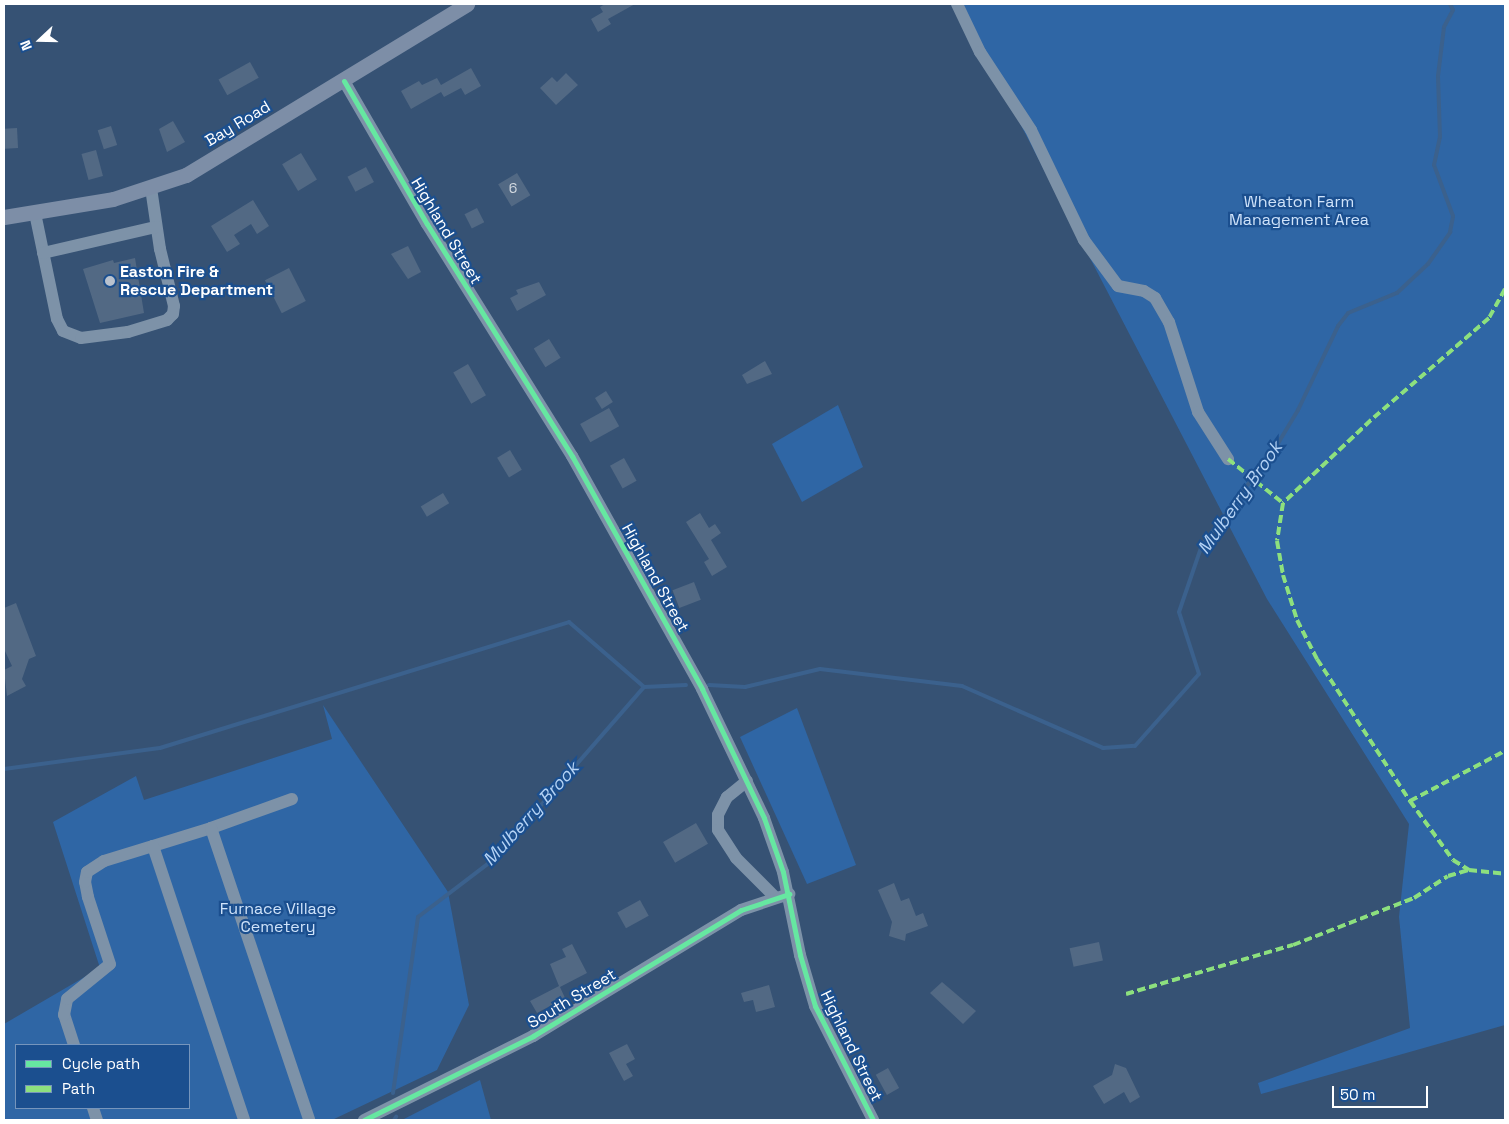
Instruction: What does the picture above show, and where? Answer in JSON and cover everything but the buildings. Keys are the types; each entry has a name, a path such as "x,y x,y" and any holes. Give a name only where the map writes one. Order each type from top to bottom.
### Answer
{"main road":[{"name":"Bay Road","path":"4,217 113,199 151,188 201,167 467,4"}],"street":[{"path":"957,4 980,52 1031,130 1084,240 1118,286 1144,291 1155,298 1168,322 1198,412 1228,459"},
{"name":"Highland Street","path":"344,81 436,239 591,490 684,656 747,781 773,840 789,894 796,936 815,1006 873,1120"},
{"path":"35,213 56,319 63,331 81,338 128,332 150,327 173,314 172,294 156,227 151,188"},
{"path":"43,253 156,227"},
{"path":"747,781 727,796 718,815 718,830 736,858 775,897"},
{"path":"74,1044 64,1014 67,999 110,964 88,897 85,882 87,872 104,861 211,828 292,799"},
{"path":"211,828 309,1120"},
{"path":"153,846 244,1120"},
{"name":"South Street","path":"364,1120 534,1036 741,910 775,897 789,894"}],"green space":[{"name":"Wheaton Farm Management Area","path":"958,4 1505,4 1505,1025 1261,1094 1258,1083 1410,1028 1399,917 1409,824 1267,599"},
{"path":"838,405 863,467 802,502 772,444"},
{"name":"Furnace Village Cemetery","path":"323,705 448,892 469,1005 437,1070 332,1120 4,1120 4,1024 100,968 53,822 136,776 144,800 332,739"},
{"path":"797,708 856,865 807,884 740,737"},
{"path":"480,1080 491,1120 402,1120"}],"waterway":[{"name":"Mulberry Brook","path":"709,685 745,687 820,669 962,686 1103,748 1135,746 1199,674 1179,612 1202,545 1274,450 1298,410 1338,326 1348,313 1397,293 1428,264 1450,232 1453,216 1434,165 1440,137 1438,76 1444,27 1453,10 1450,4"},
{"path":"4,769 160,748 569,622 644,687"},
{"name":"Mulberry Brook","path":"393,1093 418,917 494,859 644,687 686,685"}],"marked path":[{"path":"1505,289 1489,318 1371,420 1283,503 1277,541 1283,575 1297,620 1317,659 1410,801 1453,860 1469,870 1505,874"},
{"path":"1228,459 1283,503"},
{"path":"1410,801 1505,751"},
{"path":"1126,994 1293,945 1414,898 1448,876 1469,870"}],"cycle path":[{"path":"344,81 427,224 572,456 702,689 764,818 783,872 800,955 815,1006 873,1120"},
{"path":"364,1120 533,1036 741,910 789,894"}],"place":[{"name":"Easton Fire & Rescue Department","path":"110,281"}]}
